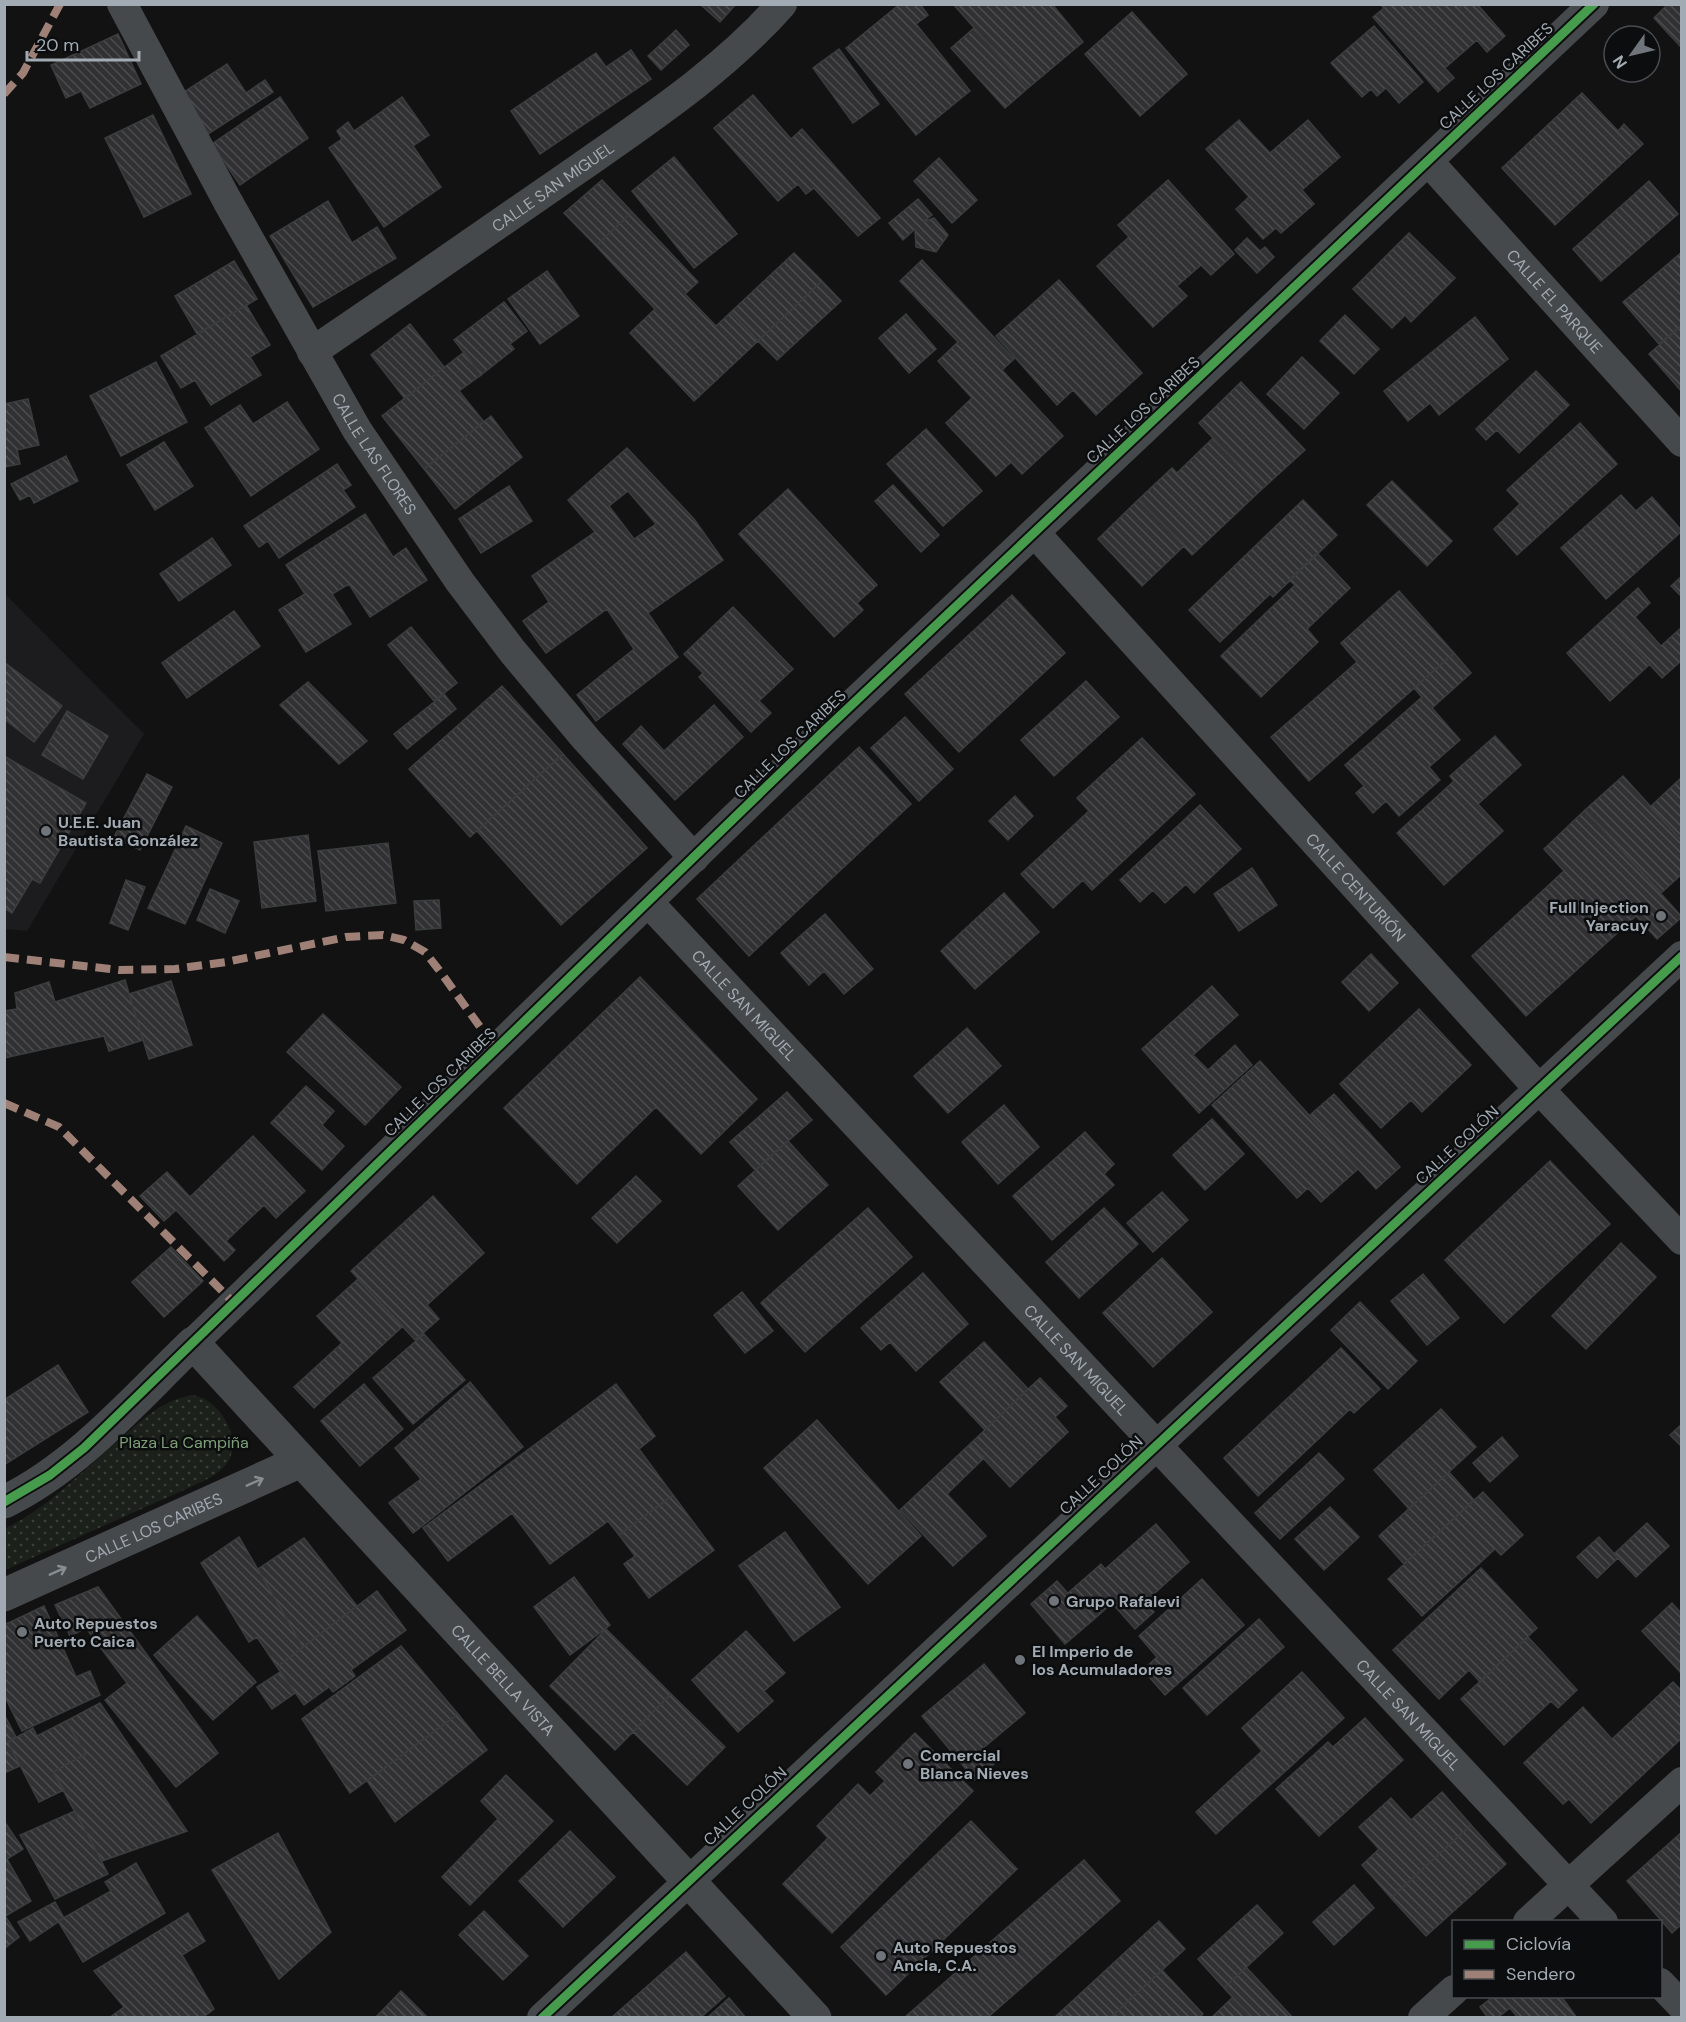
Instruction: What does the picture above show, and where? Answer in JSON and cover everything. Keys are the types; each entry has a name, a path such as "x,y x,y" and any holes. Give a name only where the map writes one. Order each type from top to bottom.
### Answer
{"street":[{"name":"CALLE LAS FLORES","path":"122,4 228,202 357,430 467,591 513,652 586,739 694,858"},
{"name":"CALLE SAN MIGUEL","path":"312,352 681,96 725,60 782,4"},
{"name":"CALLE LOS CARIBES","path":"4,1502 50,1475 84,1448 824,731 1594,4"},
{"name":"CALLE EL PARQUE","path":"1428,161 1682,442"},
{"name":"CALLE CENTURIÓN","path":"1035,533 1539,1089 1682,1240"},
{"name":"CALLE SAN MIGUEL","path":"648,902 1601,1920"},
{"name":"CALLE COLÓN","path":"543,2018 688,1880 1682,956"},
{"name":"CALLE BELLA VISTA","path":"193,1343 815,2018"},
{"name":"CALLE LOS CARIBES","path":"4,1595 301,1461"},
{"path":"1530,1920 1682,1782"},
{"path":"1662,1985 1682,2006"},
{"path":"1423,2018 1452,1992"}],"shaded area":[{"name":"U.E.E. Juan Bautista González","path":"4,593 144,734 27,931 5,929"}],"green space":[{"name":"Plaza La Campiña","path":"191,1395 201,1397 210,1403 225,1419 230,1429 232,1450 229,1460 222,1469 195,1485 5,1570 4,1529 50,1500 153,1412 170,1402"}],"building":[{"path":"700,4 736,4 720,22"},
{"path":"900,4 920,4 928,15 916,24 970,91 916,135 846,48"},
{"path":"953,4 1052,4 1083,42 1028,88"},
{"path":"1380,4 1458,4 1460,7 1463,4 1477,4 1505,36 1487,52 1477,40 1445,68 1454,78 1438,92 1373,17 1384,8"},
{"path":"1668,4 1682,4 1682,48 1662,24 1654,18"},
{"path":"1132,12 1187,74 1140,116 1085,54"},
{"path":"1374,26 1423,82 1399,103 1386,88 1377,96 1371,89 1362,97 1331,63"},
{"path":"974,28 1028,88 1005,108 951,48"},
{"path":"676,30 689,45 661,70 648,56"},
{"path":"118,34 141,84 90,108 81,91 66,98 51,65"},
{"path":"839,49 879,104 853,123 813,68"},
{"path":"631,50 651,79 540,154 511,111 596,53 606,67"},
{"path":"227,64 246,93 265,80 273,92 208,134 181,94"},
{"path":"1582,93 1618,131 1624,124 1643,144 1555,225 1502,168"},
{"path":"753,95 791,139 802,129 880,218 858,236 814,188 806,194 798,184 778,201 714,128"},
{"path":"280,97 308,138 240,185 212,144"},
{"path":"402,97 429,135 413,146 441,187 384,227 329,148 342,139 337,131 348,122 354,131"},
{"path":"153,115 191,194 144,217 105,138"},
{"path":"1239,120 1270,153 1308,120 1340,157 1302,190 1314,204 1281,233 1276,228 1263,239 1236,209 1249,197 1206,149"},
{"path":"674,157 737,234 694,268 632,191"},
{"path":"939,158 977,200 952,223 914,181"},
{"path":"602,180 632,212 596,246 564,213"},
{"path":"1168,180 1234,254 1211,275 1201,265 1177,286 1187,296 1153,327 1097,266 1129,237 1118,225"},
{"path":"1649,181 1678,214 1601,281 1573,249"},
{"path":"918,199 932,215 923,222 934,218 948,235 936,252 916,247 915,229 903,240 889,223"},
{"path":"328,201 352,243 377,227 396,258 313,307 270,236"},
{"path":"632,212 698,282 685,294 716,326 731,312 758,341 694,401 630,333 655,309 596,246"},
{"path":"1409,233 1455,278 1411,322 1405,315 1392,328 1353,289"},
{"path":"1247,238 1260,251 1265,247 1274,257 1257,273 1235,250"},
{"path":"1682,252 1682,325 1659,344 1623,302"},
{"path":"794,253 822,281 758,341 731,312"},
{"path":"922,260 1014,359 1002,370 1063,436 1022,474 1011,462 996,476 946,423 972,398 938,361 958,342 900,281"},
{"path":"234,261 257,299 197,334 175,296"},
{"path":"547,271 579,316 540,344 508,299"},
{"path":"1059,280 1142,373 1096,415 1073,390 1057,405 996,336"},
{"path":"822,281 841,301 777,360 758,341"},
{"path":"504,302 527,331 510,344 514,349 481,375 454,340"},
{"path":"246,305 270,345 250,357 261,375 211,405 195,380 181,388 161,356"},
{"path":"906,314 936,349 909,373 879,338"},
{"path":"1345,315 1379,349 1354,374 1320,341"},
{"path":"1475,317 1508,359 1439,415 1430,403 1408,421 1384,391"},
{"path":"410,324 444,367 405,399 371,355"},
{"path":"1682,325 1682,392 1649,354"},
{"path":"464,352 481,375 459,391 484,422 424,469 382,416"},
{"path":"1302,357 1339,393 1304,429 1267,394"},
{"path":"156,362 187,422 121,456 90,396"},
{"path":"1536,371 1569,405 1519,453 1497,430 1486,440 1476,429"},
{"path":"1241,382 1305,450 1261,490 1199,423"},
{"path":"28,399 39,445 17,450 20,464 4,467 4,404"},
{"path":"287,402 319,449 251,496 205,428 240,405 253,424"},
{"path":"491,416 522,457 455,509 424,469"},
{"path":"1580,423 1617,464 1517,555 1494,529 1520,504 1507,490"},
{"path":"926,429 982,491 943,526 887,464"},
{"path":"1213,438 1261,490 1192,555 1139,499 1172,468 1177,473"},
{"path":"164,442 193,486 155,510 127,465"},
{"path":"627,448 694,519 723,560 648,613 678,657 596,721 577,695 634,649 607,609 546,653 523,621 549,602 532,576 595,532 568,500","holes":["628,491 656,524 634,539 609,506"]},
{"path":"66,456 78,481 34,503 30,495 20,500 11,484"},
{"path":"337,464 351,485 343,490 355,507 279,558 268,541 259,547 244,526"},
{"path":"1392,481 1452,541 1427,566 1367,505"},
{"path":"893,485 939,535 921,552 875,501"},
{"path":"509,486 532,521 481,553 459,519"},
{"path":"788,489 877,585 857,603 863,610 834,637 739,534"},
{"path":"1621,495 1636,511 1652,497 1682,531 1606,599 1561,548"},
{"path":"1139,499 1184,546 1142,586 1098,539"},
{"path":"1303,500 1337,535 1273,597 1270,594 1220,642 1189,610"},
{"path":"365,514 393,557 406,548 427,580 370,617 349,584 332,594 351,624 306,652 279,610 305,594 286,565"},
{"path":"212,538 231,565 179,601 160,574"},
{"path":"1317,553 1350,588 1307,629 1318,642 1261,697 1221,656 1295,585 1289,580"},
{"path":"1682,576 1682,597 1671,586"},
{"path":"1638,588 1650,603 1635,617 1661,646 1682,627 1682,660 1662,678 1606,617"},
{"path":"1399,591 1454,653 1309,781 1271,737 1357,662 1341,643"},
{"path":"1012,595 1065,653 959,752 905,694"},
{"path":"733,607 793,669 759,701 771,713 751,732 699,677 703,673 684,654"},
{"path":"234,611 260,646 187,698 162,663"},
{"path":"1606,617 1650,664 1610,701 1567,653"},
{"path":"411,627 457,683 434,701 388,645"},
{"path":"1454,653 1471,673 1432,708 1460,740 1429,767 1440,780 1399,816 1386,801 1373,813 1356,793 1364,786 1345,765 1422,697 1414,688"},
{"path":"4,662 62,706 34,742 4,719"},
{"path":"1086,681 1119,717 1054,776 1021,740"},
{"path":"308,682 367,741 339,764 280,705"},
{"path":"502,686 563,754 470,837 409,769"},
{"path":"444,694 456,709 407,749 394,734"},
{"path":"714,705 743,737 675,800 623,744 641,726 664,751"},
{"path":"67,711 108,736 83,779 42,755"},
{"path":"905,717 953,769 919,801 871,748"},
{"path":"1495,736 1521,765 1478,804 1503,831 1444,885 1397,833 1454,781 1450,776"},
{"path":"1142,738 1195,794 1092,890 1083,880 1053,908 1021,874 1089,811 1077,798"},
{"path":"859,747 911,804 749,956 697,899"},
{"path":"563,754 647,848 561,925 477,831"},
{"path":"4,756 86,803 40,883 32,879 12,913 4,908"},
{"path":"147,774 172,787 140,850 114,837"},
{"path":"1623,776 1682,841 1682,874 1661,893 1585,810"},
{"path":"1682,778 1682,841 1650,807"},
{"path":"1015,796 1033,816 1008,840 989,821"},
{"path":"1200,805 1241,849 1194,893 1186,884 1165,903 1153,890 1140,902 1120,880"},
{"path":"1585,810 1682,917 1657,939 1636,916 1526,1016 1472,956 1564,871 1544,849"},
{"path":"186,826 222,843 185,924 148,908"},
{"path":"308,835 316,901 262,908 254,842"},
{"path":"388,843 396,903 326,911 318,851"},
{"path":"1252,868 1277,905 1239,931 1214,894"},
{"path":"126,880 145,887 128,930 110,923"},
{"path":"210,889 239,901 225,933 197,920"},
{"path":"1004,893 1039,932 975,989 941,951"},
{"path":"439,900 441,928 416,930 414,901"},
{"path":"825,914 873,969 844,994 824,971 809,985 781,953"},
{"path":"1371,954 1398,983 1369,1011 1342,982"},
{"path":"640,977 757,1099 701,1154 656,1107 577,1184 504,1108"},
{"path":"125,980 143,1040 109,1051 104,1036 4,1058 4,1011 17,1009 15,993 49,982 55,1002"},
{"path":"171,981 192,1045 149,1059 129,994"},
{"path":"1212,986 1238,1015 1193,1055 1208,1070 1235,1045 1252,1065 1199,1113 1142,1049"},
{"path":"1419,1009 1471,1065 1422,1112 1411,1100 1381,1128 1340,1084"},
{"path":"323,1014 401,1087 365,1125 287,1052"},
{"path":"967,1028 1001,1066 948,1113 914,1076"},
{"path":"1260,1061 1358,1169 1321,1202 1308,1188 1297,1198 1212,1105"},
{"path":"306,1086 334,1111 322,1125 344,1146 322,1170 271,1123"},
{"path":"787,1092 812,1120 755,1170 730,1142"},
{"path":"1334,1094 1400,1167 1376,1189 1310,1115"},
{"path":"1004,1105 1039,1147 998,1184 962,1142"},
{"path":"1212,1119 1244,1154 1205,1190 1173,1155"},
{"path":"1085,1132 1114,1164 1104,1174 1114,1185 1052,1240 1013,1196"},
{"path":"253,1136 305,1191 276,1218 264,1205 226,1241 235,1250 224,1261 176,1210 164,1221 140,1196 167,1172 190,1197"},
{"path":"788,1141 828,1185 778,1230 738,1186"},
{"path":"1550,1161 1610,1224 1504,1323 1445,1260"},
{"path":"636,1176 661,1201 617,1243 592,1218"},
{"path":"1162,1192 1188,1220 1153,1252 1127,1223"},
{"path":"433,1196 484,1253 427,1305 439,1319 415,1340 351,1271"},
{"path":"868,1208 912,1257 805,1352 761,1303"},
{"path":"1104,1208 1138,1244 1079,1298 1046,1262"},
{"path":"1621,1243 1656,1277 1586,1349 1552,1316"},
{"path":"171,1247 203,1281 164,1317 132,1282"},
{"path":"1162,1258 1212,1312 1153,1367 1103,1313"},
{"path":"923,1273 968,1324 916,1371 890,1342 881,1350 861,1328"},
{"path":"1423,1274 1459,1318 1427,1345 1391,1301"},
{"path":"358,1279 402,1327 314,1408 294,1387 342,1343 317,1316"},
{"path":"742,1292 773,1331 745,1353 714,1315"},
{"path":"1360,1302 1417,1361 1388,1389 1331,1330"},
{"path":"424,1334 465,1380 413,1424 373,1378"},
{"path":"984,1342 1028,1389 985,1430 940,1382"},
{"path":"1341,1348 1380,1389 1354,1413 1350,1409 1258,1496 1224,1458"},
{"path":"58,1365 88,1412 4,1465 4,1400"},
{"path":"1040,1378 1067,1406 1055,1417 1068,1432 1010,1487 970,1444"},
{"path":"470,1382 523,1447 413,1533 389,1503 421,1479 395,1448"},
{"path":"364,1384 403,1429 360,1466 321,1421"},
{"path":"616,1384 655,1436 639,1449 673,1495 619,1535 608,1521 550,1564 512,1513 448,1561 423,1528"},
{"path":"1441,1409 1476,1447 1409,1509 1374,1470"},
{"path":"817,1420 921,1536 868,1584 764,1468"},
{"path":"1682,1424 1682,1447 1670,1435"},
{"path":"1502,1437 1518,1456 1490,1482 1473,1463"},
{"path":"970,1444 984,1458 947,1494 986,1536 953,1566 900,1510"},
{"path":"1319,1453 1344,1479 1280,1539 1255,1513"},
{"path":"1449,1472 1474,1500 1404,1564 1379,1536"},
{"path":"1483,1492 1523,1535 1501,1555 1495,1549 1422,1616 1388,1579"},
{"path":"673,1495 714,1550 649,1598 624,1564 635,1556 619,1535"},
{"path":"1330,1507 1359,1537 1324,1570 1295,1539"},
{"path":"1647,1523 1669,1546 1636,1577 1614,1554"},
{"path":"1156,1524 1189,1562 1145,1602 1154,1612 1135,1629 1112,1603 1092,1621 1068,1593 1101,1564 1105,1569"},
{"path":"785,1532 840,1607 794,1641 739,1566"},
{"path":"239,1537 303,1647 277,1667 257,1637 249,1642 201,1563"},
{"path":"1599,1537 1618,1558 1597,1578 1577,1557"},
{"path":"304,1538 357,1606 303,1647 258,1569"},
{"path":"1481,1568 1537,1628 1480,1682 1469,1670 1439,1699 1393,1650"},
{"path":"574,1577 610,1625 570,1655 534,1607"},
{"path":"1202,1579 1244,1625 1165,1695 1143,1670 1157,1657 1139,1636"},
{"path":"1057,1581 1092,1621 1065,1644 1031,1604"},
{"path":"98,1587 218,1753 176,1787 105,1700 127,1683 86,1628 70,1636 55,1605"},
{"path":"377,1591 406,1630 351,1670 355,1676 333,1692 329,1687 304,1705 277,1667"},
{"path":"1672,1603 1682,1614 1682,1674 1642,1631"},
{"path":"44,1606 76,1677 90,1671 100,1695 22,1731 4,1695 4,1625"},
{"path":"197,1616 256,1682 213,1720 154,1655"},
{"path":"1259,1619 1284,1647 1207,1715 1183,1688"},
{"path":"606,1629 671,1694 615,1750 550,1686"},
{"path":"746,1631 785,1673 764,1691 773,1701 738,1732 692,1680"},
{"path":"1528,1637 1577,1690 1558,1708 1551,1701 1504,1745 1461,1699"},
{"path":"401,1646 458,1714 350,1793 302,1719"},
{"path":"984,1664 1025,1713 982,1749 994,1764 975,1780 922,1716"},
{"path":"280,1672 295,1693 272,1709 257,1687"},
{"path":"1302,1672 1344,1718 1216,1834 1196,1812 1262,1751 1242,1728"},
{"path":"1673,1682 1682,1691 1682,1738 1591,1823 1569,1799 1563,1804 1524,1763 1583,1707 1612,1739"},
{"path":"671,1694 725,1747 687,1785 633,1732"},
{"path":"100,1703 187,1831 102,1861 53,1772 86,1754 66,1721"},
{"path":"4,1714 16,1737 8,1742 20,1766 4,1773"},
{"path":"458,1714 487,1750 395,1822 367,1781"},
{"path":"1365,1718 1403,1760 1319,1836 1276,1789 1328,1742 1333,1747"},
{"path":"66,1721 86,1754 53,1772 64,1790 39,1802 8,1742 33,1728 37,1736"},
{"path":"915,1733 973,1791 919,1845 870,1796 885,1781 876,1772"},
{"path":"506,1775 553,1821 470,1905 442,1877 498,1819 481,1801"},
{"path":"858,1784 919,1845 832,1933 783,1884 828,1838 817,1826"},
{"path":"1442,1792 1471,1825 1391,1898 1362,1865 1379,1849 1359,1827 1391,1798 1411,1820"},
{"path":"75,1811 108,1874 55,1899 20,1835"},
{"path":"4,1821 23,1849 4,1861"},
{"path":"971,1821 1017,1869 886,1995 841,1947"},
{"path":"1471,1825 1506,1864 1426,1936 1391,1898"},
{"path":"570,1831 615,1877 563,1927 519,1881"},
{"path":"1682,1832 1682,1924 1672,1933 1627,1881"},
{"path":"278,1833 331,1932 279,1979 212,1870"},
{"path":"7,1859 31,1901 4,1917 4,1861"},
{"path":"1084,1860 1120,1901 987,2018 904,2018"},
{"path":"136,1863 165,1913 83,1962 58,1921 111,1891 105,1882"},
{"path":"1354,1885 1374,1908 1334,1945 1313,1922"},
{"path":"55,1902 64,1918 30,1941 18,1922"},
{"path":"1257,1905 1283,1933 1224,1988 1198,1959"},
{"path":"484,1911 528,1956 503,1980 459,1935"},
{"path":"188,1913 205,1941 182,1955 214,2009 202,2018 109,2018 124,2007 94,1971"},
{"path":"4,1917 19,1937 4,1949"},
{"path":"1159,1921 1185,1949 1110,2018 1054,2018"},
{"path":"686,1952 725,1996 700,2018 611,2018"},
{"path":"1246,1967 1293,2018 1252,2018 1224,1988"},
{"path":"1162,1970 1203,2014 1199,2018 1110,2018"},
{"path":"401,1991 428,2018 375,2018"},
{"path":"1233,1997 1252,2018 1211,2018"},
{"path":"729,1998 746,2018 707,2018"},
{"path":"1491,1998 1562,1998 1577,2018 1518,2018 1510,2008 1497,2018 1488,2018 1480,2007"}],"marked path":[{"path":"4,94 23,73 60,4"},
{"path":"4,957 119,970 175,969 226,962 346,937 383,935 404,940 425,952 496,1049"},
{"path":"4,1103 59,1127 234,1303"}],"cycle path":[{"path":"4,1502 50,1475 84,1448 824,731 1594,4"},
{"path":"542,2018 1682,956"}],"place":[{"name":"U.E.E. Juan Bautista González","path":"46,831"},
{"name":"Full Injection Yaracuy","path":"1661,916"},
{"name":"Grupo Rafalevi","path":"1054,1601"},
{"name":"Auto Repuestos Puerto Caica","path":"22,1632"},
{"name":"El Imperio de los Acumuladores","path":"1020,1660"},
{"name":"Comercial Blanca Nieves","path":"908,1764"},
{"name":"Auto Repuestos Ancla, C.A.","path":"881,1956"}]}
